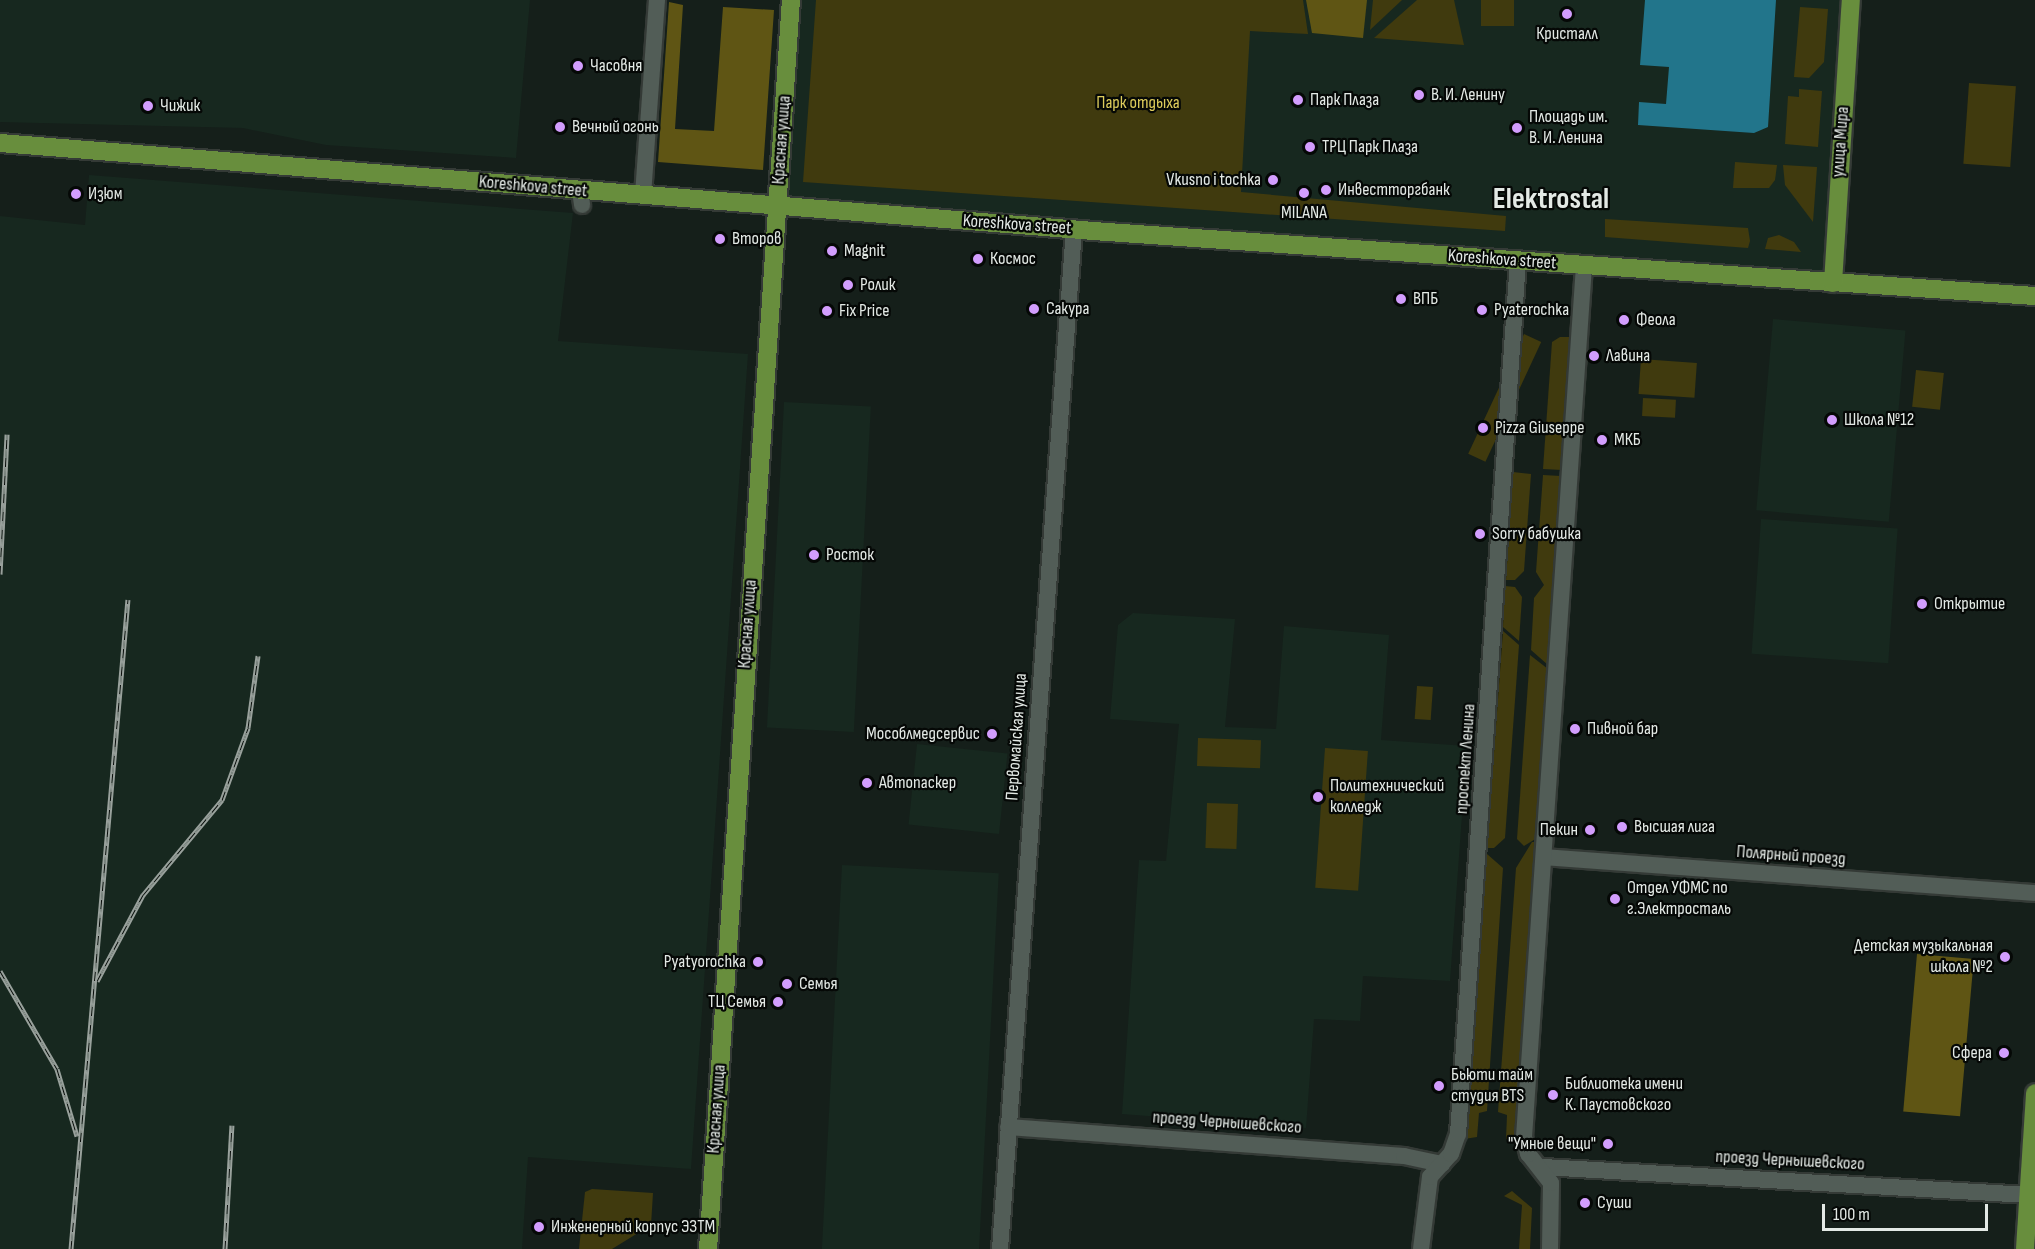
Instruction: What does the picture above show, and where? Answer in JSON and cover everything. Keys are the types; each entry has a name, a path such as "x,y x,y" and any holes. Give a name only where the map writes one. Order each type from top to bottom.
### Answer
{"main road":[{"name":"Красная улица","path":"708,1249 791,0"},
{"name":"улица Мира","path":"1833,283 1851,0"},
{"name":"Koreshkova street","path":"0,143 581,197 643,195 1074,229 2035,296"},
{"path":"2025,1249 2032,1194 2035,1093"}],"street":[{"path":"643,195 657,0"},
{"name":"Первомайская улица","path":"1000,1249 1074,229"},
{"name":"проспект Ленина","path":"1420,1249 1426,1190 1458,1134 1518,261"},
{"path":"1550,1249 1553,1194 1543,1167 1528,1154 1524,1137 1584,266"},
{"name":"Полярный проезд","path":"1544,856 2035,893"},
{"name":"проезд Чернышевского","path":"1008,1127 1326,1150 1442,1164"},
{"name":"проезд Чернышевского","path":"1543,1167 2032,1194"}],"shaded area":[{"path":"0,0 530,0 516,158 326,145 243,128 0,122"},
{"path":"791,0 1851,0 1833,283 777,206"},
{"path":"1306,0 1367,0 1363,38 1312,33"},
{"path":"669,2 683,5 675,129 714,131 723,7 774,10 763,170 658,162"},
{"path":"89,175 573,213 558,341 748,354 691,1169 528,1157 522,1249 0,1249 0,216 85,225"},
{"name":"Школа №12","path":"1773,319 1905,331 1889,522 1756,510"},
{"path":"784,402 871,407 854,732 767,728"},
{"path":"1761,519 1898,529 1888,663 1752,654"},
{"name":"Политехнический колледж","path":"1133,613 1235,619 1225,727 1276,729 1284,626 1389,635 1381,740 1467,746 1450,981 1363,976 1360,1021 1314,1019 1306,1128 1122,1114 1139,860 1166,861 1179,724 1110,719 1118,625"},
{"path":"917,744 1008,754 999,834 909,825"},
{"path":"842,865 999,873 979,1249 822,1249"},
{"path":"1917,954 1974,959 1960,1116 1903,1111"}],"green space":[{"name":"Парк отдыха","path":"816,0 1303,0 1308,34 1250,31 1241,192 1506,216 1505,231 803,182"},
{"path":"1373,0 1402,0 1370,30"},
{"path":"1417,0 1454,0 1464,45 1374,38"},
{"path":"1481,0 1514,0 1514,26 1481,26"},
{"path":"1800,7 1828,9 1824,62 1809,78 1794,77"},
{"path":"1969,83 2016,86 2010,167 1963,164"},
{"path":"1799,89 1822,91 1818,147 1785,144 1788,96 1799,97"},
{"path":"1735,162 1777,165 1775,180 1769,188 1733,188"},
{"path":"1783,165 1817,167 1813,222 1785,185"},
{"path":"1605,219 1748,228 1750,241 1748,248 1605,237"},
{"path":"1779,235 1794,242 1801,252 1765,249 1768,238"},
{"path":"1524,334 1541,342 1485,462 1468,454"},
{"path":"1560,337 1570,337 1562,470 1543,469 1552,342"},
{"path":"1641,359 1697,363 1694,398 1639,394"},
{"path":"1916,370 1944,373 1940,410 1912,407"},
{"path":"1643,398 1676,400 1675,418 1642,416"},
{"path":"1513,472 1531,474 1524,571 1515,580 1506,580"},
{"path":"1543,475 1561,476 1548,665 1531,650 1534,598 1544,585 1536,572"},
{"path":"1505,586 1515,587 1522,597 1519,641 1503,627"},
{"path":"1503,631 1519,645 1505,838 1494,848 1487,848"},
{"path":"1530,655 1548,669 1537,838 1524,846 1517,839"},
{"path":"1417,686 1433,687 1431,720 1415,719"},
{"path":"1198,738 1261,740 1260,768 1197,766"},
{"path":"1325,748 1368,751 1358,891 1315,888"},
{"path":"1207,803 1238,804 1236,849 1205,848"},
{"path":"1532,842 1536,842 1516,1143 1506,1139 1507,1115 1498,1112 1516,868"},
{"path":"1487,854 1503,868 1487,1111 1479,1113 1477,1137 1464,1139"},
{"path":"592,1189 653,1193 651,1225 612,1249 579,1249 585,1192"},
{"path":"1512,1191 1532,1208 1530,1249 1519,1249 1522,1205 1504,1196"}],"water":[{"path":"1645,0 1776,0 1768,127 1754,133 1638,125 1639,102 1666,104 1669,67 1640,65"}],"railway":[{"path":"0,574 7,434"},
{"path":"71,1249 128,599"},
{"path":"97,981 143,895 222,800 248,728 258,656"},
{"path":"0,971 57,1069 77,1136"},
{"path":"225,1249 232,1125"}],"place":[{"name":"Кристалл","path":"1567,14"},
{"name":"Часовня","path":"578,66"},
{"name":"В. И. Ленину","path":"1419,95"},
{"name":"Парк Плаза","path":"1298,100"},
{"name":"Чижик","path":"148,106"},
{"name":"Вечный огонь","path":"560,127"},
{"name":"Площадь им. В. И. Ленина","path":"1517,128"},
{"name":"ТРЦ Парк Плаза","path":"1310,147"},
{"name":"Vkusno i tochka","path":"1273,180"},
{"name":"Инвестторгбанк","path":"1326,190"},
{"name":"MILANA","path":"1304,193"},
{"name":"Изюм","path":"76,194"},
{"name":"Второв","path":"720,239"},
{"name":"Magnit","path":"832,251"},
{"name":"Космос","path":"978,259"},
{"name":"Ролик","path":"848,285"},
{"name":"ВПБ","path":"1401,299"},
{"name":"Сакура","path":"1034,309"},
{"name":"Pyaterochka","path":"1482,310"},
{"name":"Fix Price","path":"827,311"},
{"name":"Феола","path":"1624,320"},
{"name":"Лавина","path":"1594,356"},
{"name":"Школа №12","path":"1832,420"},
{"name":"Pizza Giuseppe","path":"1483,428"},
{"name":"МКБ","path":"1602,440"},
{"name":"Sorry бабушка","path":"1480,534"},
{"name":"Росток","path":"814,555"},
{"name":"Открытие","path":"1922,604"},
{"name":"Пивной бар","path":"1575,729"},
{"name":"Мособлмедсервис","path":"992,734"},
{"name":"Автопаскер","path":"867,783"},
{"name":"Политехнический колледж","path":"1318,797"},
{"name":"Высшая лига","path":"1622,827"},
{"name":"Пекин","path":"1590,830"},
{"name":"Отдел УФМС по г.Электросталь","path":"1615,899"},
{"name":"Детская музыкальная школа №2","path":"2005,957"},
{"name":"Pyatyorochka","path":"758,962"},
{"name":"Семья","path":"787,984"},
{"name":"ТЦ Семья","path":"778,1002"},
{"name":"Сфера","path":"2004,1053"},
{"name":"Бьюти тайм студия BTS","path":"1439,1086"},
{"name":"Библиотека имени К. Паустовского","path":"1553,1095"},
{"name":"\"Умные вещи\"","path":"1608,1144"},
{"name":"Суши","path":"1585,1203"},
{"name":"Инженерный корпус ЭЗТМ","path":"539,1227"}],"district":[{"name":"Elektrostal","path":"1551,199"}]}
